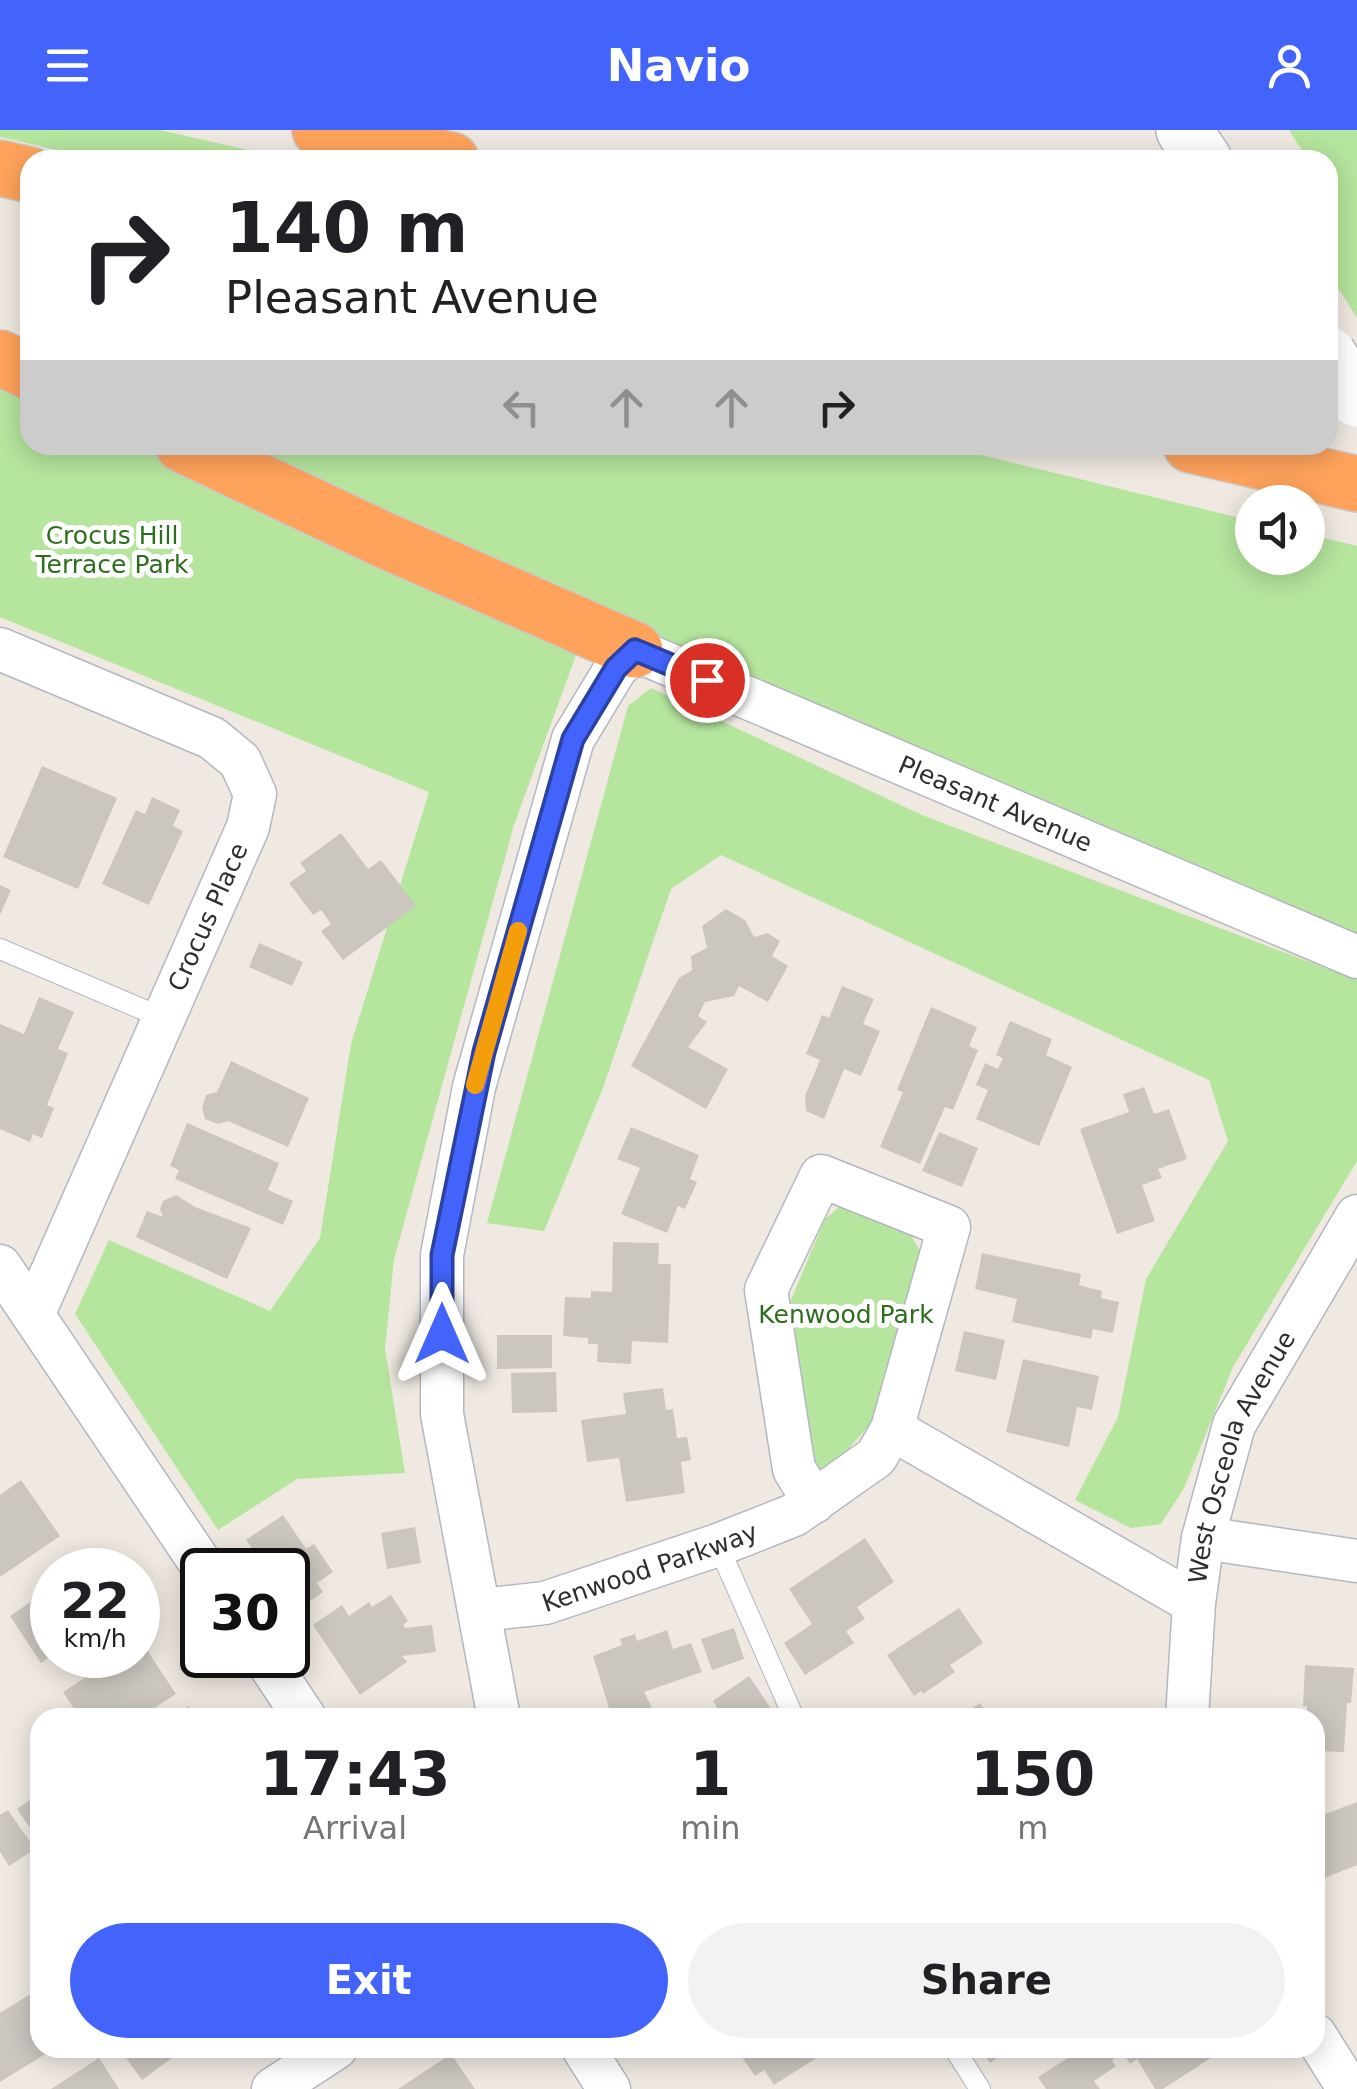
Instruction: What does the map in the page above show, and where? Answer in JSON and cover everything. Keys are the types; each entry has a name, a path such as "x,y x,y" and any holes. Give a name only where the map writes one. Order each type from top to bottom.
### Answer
{"highway":[{"path":"320,130 407,150"},
{"path":"204,455 384,540 635,650"},
{"path":"1234,455 1357,484"}],"street":[{"path":"1338,371 1357,399"},
{"name":"Crocus Place","path":"0,649 212,738 240,761 255,794 248,827 32,1315"},
{"path":"497,1708 442,1414 442,1255 474,1087 573,739 616,668 635,650"},
{"name":"Pleasant Avenue","path":"635,650 1357,957"},
{"name":"Kenwood Parkway","path":"481,1610 537,1606 718,1545 794,1515 814,1502 876,1457 892,1429 949,1227 821,1176 766,1290 794,1469 814,1502"},
{"name":"West Osceola Avenue","path":"1189,1708 1194,1603 1203,1538 1234,1425 1357,1216"},
{"path":"0,1266 190,1548"},
{"path":"892,1429 1194,1603"},
{"path":"1203,1538 1357,1561"},
{"path":"278,1678 298,1708"},
{"path":"1325,2051 1349,2089"},
{"path":"273,2089 321,2058"},
{"path":"589,2058 609,2089"}],"lane":[{"path":"0,949 162,1018"},
{"path":"718,1545 790,1708"},
{"path":"960,2058 980,2089"}],"green space":[{"path":"0,130 160,130 247,150 57,150 0,137"},
{"path":"1289,130 1357,130 1357,318 1338,288 1338,150 1302,150"},
{"name":"Crocus Hill Terrace Park","path":"0,385 20,394 20,455 155,455 579,647 514,825 394,1259 385,1349 405,1473 297,1479 218,1530 75,1314 109,1240 270,1311 320,1238 351,1044 429,792 0,617"},
{"path":"250,455 981,455 1235,517 1235,575 1325,575 1325,538 1357,546 1357,935 467,556"},
{"path":"651,688 922,815 1357,980 1357,1161 1233,1367 1184,1488 1161,1524 1131,1528 1075,1500 1118,1417 1146,1279 1228,1141 1209,1080 721,855 671,889 603,1088 544,1231 487,1223 628,706"},
{"name":"Kenwood Park","path":"848,1204 909,1231 922,1255 874,1420 827,1473 814,1469 788,1307 825,1219"}],"building":[{"path":"42,766 117,798 78,889 3,857"},
{"path":"152,797 180,810 173,826 183,831 149,905 102,884 136,810 145,814"},
{"path":"341,833 368,869 381,860 416,906 343,960 321,931 331,924 321,910 313,915 289,883 306,871 300,863"},
{"path":"0,885 11,890 0,915"},
{"path":"726,909 745,920 754,937 768,933 780,941 772,956 788,966 768,1002 739,986 734,996 705,1002 698,1016 707,1022 688,1047 728,1069 706,1109 631,1066 679,978 692,970 691,956 707,948 702,926"},
{"path":"259,943 303,962 292,986 249,967"},
{"path":"842,986 874,999 863,1024 880,1031 861,1076 844,1069 824,1119 806,1111 805,1096 820,1060 806,1054 822,1015 829,1018"},
{"path":"39,997 74,1012 58,1049 68,1053 47,1105 54,1108 42,1138 33,1134 30,1142 0,1129 0,1024 24,1034"},
{"path":"931,1007 977,1027 969,1046 978,1050 953,1110 945,1107 920,1164 880,1147 903,1092 897,1090"},
{"path":"1010,1021 1052,1039 1046,1055 1072,1067 1039,1146 976,1119 988,1090 976,1085 985,1063 998,1069 1003,1058 996,1055"},
{"path":"231,1061 309,1098 288,1147 228,1121 218,1124 205,1119 202,1108 206,1095 217,1092"},
{"path":"1144,1087 1154,1114 1169,1109 1187,1159 1158,1169 1162,1178 1142,1185 1155,1221 1117,1234 1080,1129 1129,1112 1123,1094"},
{"path":"187,1123 279,1163 268,1190 293,1201 283,1225 175,1179 179,1170 170,1166"},
{"path":"631,1127 699,1155 690,1179 697,1182 685,1209 678,1206 667,1233 621,1214 640,1168 617,1159"},
{"path":"939,1132 978,1148 962,1187 922,1171"},
{"path":"176,1195 195,1207 251,1228 227,1279 136,1237 147,1211 163,1217 163,1201"},
{"path":"613,1242 659,1243 658,1264 671,1264 668,1343 632,1341 631,1364 597,1362 598,1344 588,1344 588,1338 563,1336 565,1297 591,1298 591,1291 612,1292"},
{"path":"982,1253 1081,1274 1079,1285 1102,1291 1101,1298 1119,1302 1113,1333 1093,1329 1091,1339 1012,1322 1017,1299 975,1289"},
{"path":"964,1331 1005,1340 996,1380 955,1371"},
{"path":"497,1335 552,1335 552,1368 497,1369"},
{"path":"1023,1359 1099,1376 1092,1410 1077,1407 1069,1447 1006,1432"},
{"path":"556,1372 557,1412 512,1413 511,1373"},
{"path":"663,1388 666,1410 673,1409 677,1438 687,1437 691,1460 681,1462 685,1493 626,1502 619,1458 587,1462 581,1420 626,1414 623,1393"},
{"path":"21,1480 60,1536 42,1548 30,1548 30,1556 0,1577 0,1495"},
{"path":"283,1515 305,1548 252,1548 246,1540"},
{"path":"415,1527 421,1563 387,1569 381,1533"},
{"path":"865,1538 894,1582 857,1607 865,1619 846,1631 854,1643 805,1675 784,1643 812,1624 789,1589"},
{"path":"314,1544 333,1572 317,1583 323,1592 310,1601 308,1548"},
{"path":"391,1595 408,1621 403,1625 405,1628 432,1625 436,1652 402,1656 407,1662 360,1695 313,1625 342,1605 349,1616 369,1602 372,1607"},
{"path":"30,1602 30,1646 10,1616"},
{"path":"959,1608 983,1643 950,1665 955,1672 914,1696 887,1655"},
{"path":"734,1628 744,1659 712,1670 701,1639"},
{"path":"667,1630 673,1649 691,1643 702,1672 644,1692 652,1708 609,1708 593,1656 622,1645 620,1639 635,1634 637,1641"},
{"path":"1305,1665 1354,1668 1344,1752 1325,1751 1325,1708 1303,1706"},
{"path":"160,1670 176,1694 154,1708 73,1708 63,1692 85,1678 160,1678"},
{"path":"749,1676 771,1708 718,1708 713,1701"},
{"path":"30,1800 30,1828 17,1809"},
{"path":"1357,1802 1357,1865 1325,1878 1325,1814"},
{"path":"8,1810 30,1842 30,1852 9,1866 0,1852 0,1815"},
{"path":"30,1994 30,2058 39,2058 0,2082 0,2013"},
{"path":"99,2058 119,2089 51,2089"},
{"path":"126,2058 172,2058 142,2080"},
{"path":"445,2058 454,2058 475,2089 398,2089"},
{"path":"743,2058 816,2058 774,2085 764,2070 755,2076"},
{"path":"1068,2058 1115,2058 1112,2060 1116,2066 1094,2081 1100,2089 1046,2089 1038,2077"},
{"path":"1126,2058 1211,2058 1163,2089 1155,2089 1137,2059 1130,2064"}],"slow traffic":[{"path":"475,1085 518,931"}],"route":[{"path":"442,1334 442,1255 474,1087 573,739 616,668 635,650 707,680"}]}
